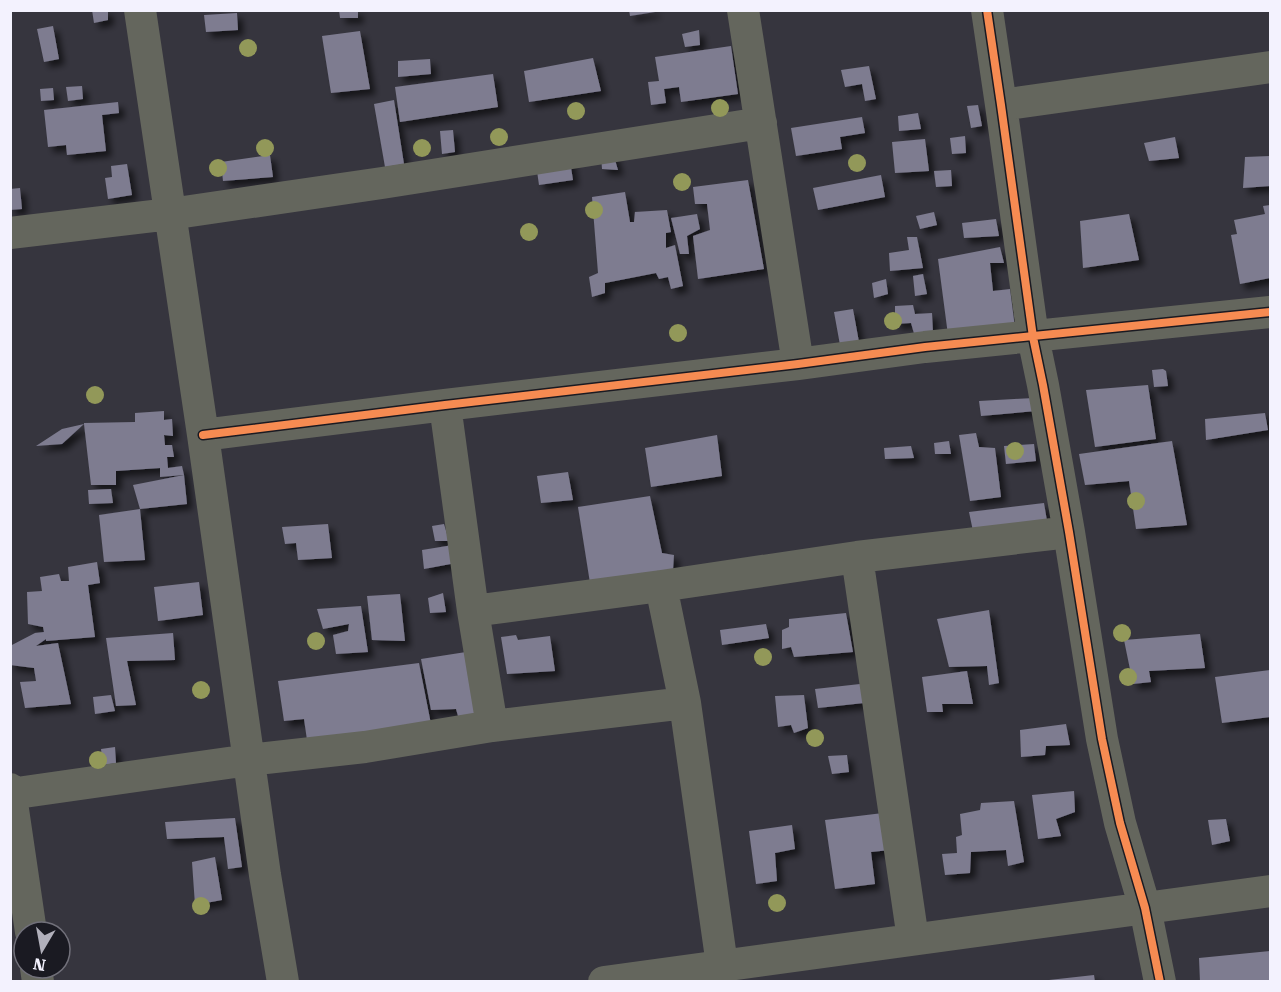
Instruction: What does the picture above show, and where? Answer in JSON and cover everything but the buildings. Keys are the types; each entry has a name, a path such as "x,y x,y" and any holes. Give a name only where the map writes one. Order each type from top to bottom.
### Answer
{"street":[{"path":"140,10 265,875 283,981"},
{"path":"743,10 798,364"},
{"path":"987,10 1033,336 1069,532 1102,739 1120,824 1145,908 1160,981"},
{"path":"1001,105 1270,67"},
{"path":"10,233 170,214 370,185 761,123"},
{"path":"203,435 925,347 1270,312"},
{"path":"445,405 473,611 492,726"},
{"path":"473,611 857,557 1069,532"},
{"path":"857,557 914,939"},
{"path":"661,586 685,703 722,965"},
{"path":"11,794 249,760 364,747 492,726 685,703"},
{"path":"10,789 29,920"},
{"path":"604,981 722,965 769,970 914,939 1270,891"}],"cycle path":[{"path":"987,10 1033,337 1069,532 1102,739 1120,823 1145,908 1160,982"},
{"path":"203,435 925,347 1270,312"}]}
